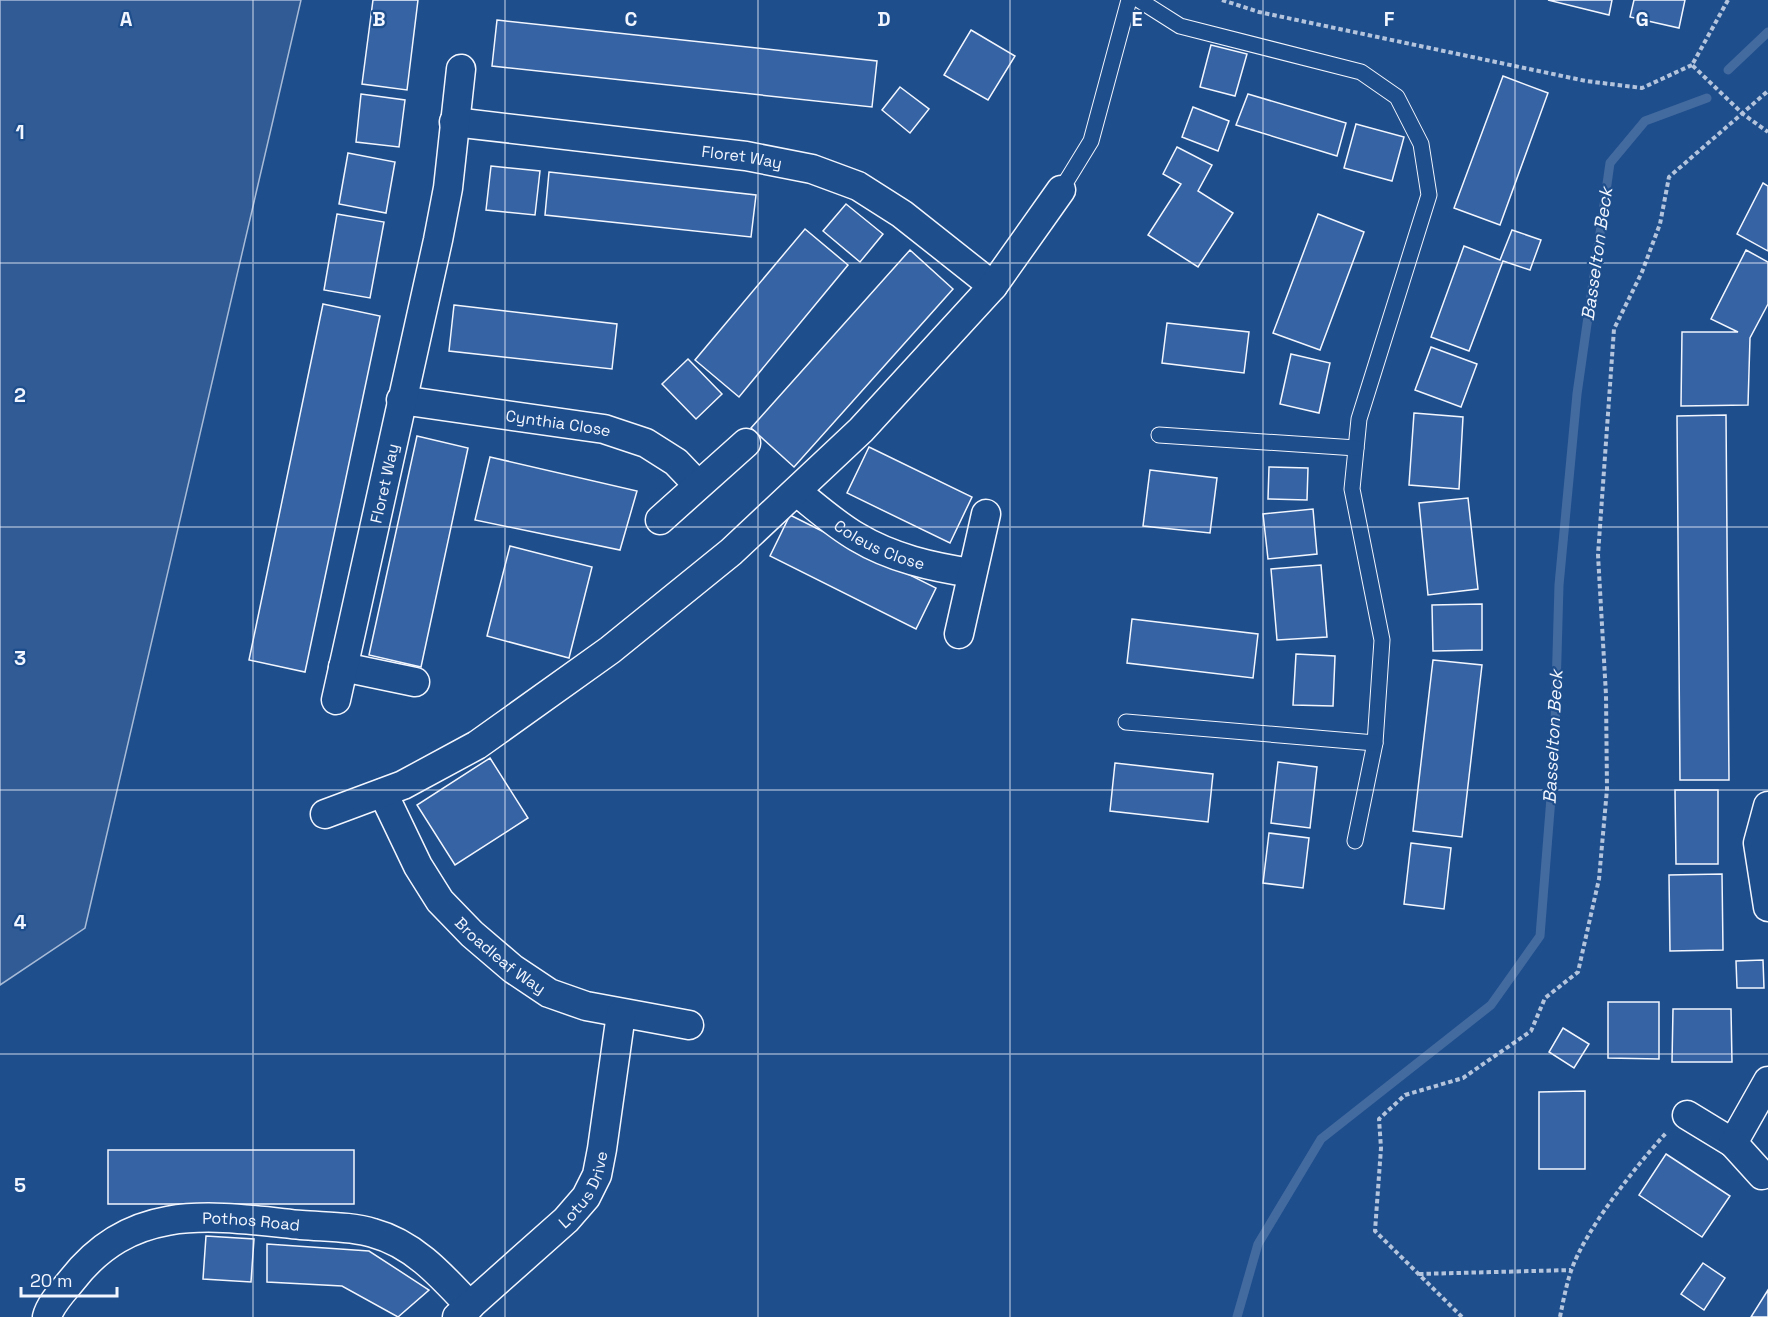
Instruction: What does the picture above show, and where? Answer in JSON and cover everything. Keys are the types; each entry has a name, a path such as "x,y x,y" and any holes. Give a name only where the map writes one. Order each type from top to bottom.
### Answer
{"street":[{"name":"Floret Way","path":"336,700 444,209 461,69"},
{"name":"Floret Way","path":"454,122 746,156 812,169 858,186 902,214 993,286"},
{"path":"326,814 383,793 440,766 513,722 671,602 797,492 861,430 993,286 1061,190"},
{"name":"Cynthia Close","path":"401,400 604,429 646,443 676,462 698,485"},
{"path":"660,520 746,443"},
{"name":"Coleus Close","path":"797,492 855,536 884,550 915,562 972,573"},
{"path":"959,634 986,514"},
{"path":"343,668 415,682"},
{"name":"Broadleaf Way","path":"383,793 418,866 440,901 472,934 513,969 549,993 586,1006 689,1025"},
{"path":"1768,806 1758,843 1768,907"},
{"name":"Lotus Drive","path":"463,1311 566,1220 586,1197 597,1175 602,1149 621,1014"},
{"path":"1733,1143 1768,1081"},
{"path":"1687,1115 1733,1143 1762,1175"},
{"name":"Pothos Road","path":"47,1317 87,1260 108,1243 134,1228 166,1220 225,1217 373,1233 408,1249 434,1267 463,1311"}],"lane":[{"path":"1061,190 1091,141 1129,0"},
{"path":"1139,0 1180,26 1361,72 1397,96 1421,144 1429,195 1359,419 1352,489 1382,640 1375,743 1356,841"},
{"path":"1159,435 1356,448"},
{"path":"1126,722 1375,743"}],"path":[{"path":"1222,0 1259,12 1586,81 1642,88 1692,65 1728,0"},
{"path":"1692,65 1743,114 1768,132"},
{"path":"1462,1317 1375,1231 1381,1148 1379,1119 1405,1095 1463,1078 1531,1031 1545,998 1578,972 1599,879 1607,789 1606,695 1598,555 1614,328 1642,272 1660,224 1669,177 1768,91"},
{"path":"1560,1317 1571,1270 1590,1235 1638,1164 1667,1132 1687,1115"},
{"path":"1418,1274 1571,1270"}],"shaded area":[{"path":"0,0 301,0 85,928 0,985"}],"building":[{"path":"373,0 418,0 407,90 362,84"},
{"path":"1548,0 1612,0 1609,15"},
{"path":"1634,0 1685,0 1679,28 1630,17"},
{"path":"497,20 877,61 872,107 492,66"},
{"path":"971,30 1015,56 988,100 944,75"},
{"path":"1211,45 1247,54 1235,96 1200,87"},
{"path":"1503,76 1548,93 1500,225 1454,208"},
{"path":"900,87 929,109 910,133 882,110"},
{"path":"361,94 405,100 399,147 356,142"},
{"path":"1248,94 1346,123 1337,156 1236,125"},
{"path":"1193,107 1229,121 1218,151 1182,137"},
{"path":"1356,124 1404,137 1392,181 1344,168"},
{"path":"1177,147 1212,165 1198,191 1233,213 1198,267 1148,235 1181,184 1163,174"},
{"path":"348,153 395,162 386,213 339,204"},
{"path":"491,166 540,171 535,215 486,210"},
{"path":"549,172 756,195 751,237 545,215"},
{"path":"1763,183 1768,186 1768,251 1737,234"},
{"path":"846,204 883,234 860,262 823,231"},
{"path":"337,214 384,222 370,298 324,290"},
{"path":"1318,214 1364,232 1320,350 1273,333"},
{"path":"805,229 848,265 739,397 695,360"},
{"path":"1512,230 1541,240 1530,270 1503,261 1469,351 1431,337 1464,246 1500,260"},
{"path":"910,250 953,289 794,467 751,428"},
{"path":"1746,250 1768,262 1768,304 1750,338 1748,405 1681,406 1682,332 1738,332 1711,319"},
{"path":"323,304 380,316 305,672 249,660"},
{"path":"454,305 617,324 612,369 449,351"},
{"path":"1167,323 1249,332 1244,373 1162,363"},
{"path":"1431,347 1477,364 1461,407 1415,390"},
{"path":"1291,354 1330,363 1319,413 1280,404"},
{"path":"688,359 722,394 696,419 662,384"},
{"path":"1414,413 1463,417 1459,489 1409,485"},
{"path":"1726,415 1729,780 1680,780 1677,416"},
{"path":"417,436 468,448 421,667 369,655"},
{"path":"869,447 972,497 950,543 847,493"},
{"path":"490,457 637,491 620,550 475,520"},
{"path":"1269,467 1308,468 1307,500 1268,499"},
{"path":"1150,470 1217,478 1210,533 1143,526"},
{"path":"1468,498 1478,589 1428,595 1419,503"},
{"path":"1313,509 1317,554 1268,559 1263,514"},
{"path":"790,515 936,588 916,629 770,556"},
{"path":"510,546 592,567 569,658 487,636"},
{"path":"1321,565 1327,637 1277,640 1271,569"},
{"path":"1482,604 1482,650 1433,651 1432,605"},
{"path":"1132,619 1258,634 1253,678 1127,663"},
{"path":"1296,654 1335,656 1333,706 1293,705"},
{"path":"1433,660 1482,665 1462,837 1413,831"},
{"path":"490,758 528,818 455,865 417,805"},
{"path":"1278,762 1317,767 1310,828 1271,823"},
{"path":"1115,763 1213,774 1208,822 1110,811"},
{"path":"1675,790 1718,790 1718,864 1676,864"},
{"path":"1269,833 1309,838 1303,888 1263,883"},
{"path":"1411,843 1451,848 1444,909 1404,904"},
{"path":"1722,874 1723,950 1670,951 1669,875"},
{"path":"1763,960 1764,988 1737,988 1736,961"},
{"path":"1608,1002 1659,1002 1659,1059 1608,1058"},
{"path":"1673,1009 1731,1009 1732,1062 1672,1062"},
{"path":"1563,1028 1589,1044 1574,1068 1549,1052"},
{"path":"1585,1091 1585,1169 1539,1169 1539,1092"},
{"path":"108,1150 354,1150 354,1204 108,1204"},
{"path":"1666,1154 1730,1196 1702,1237 1639,1195"},
{"path":"206,1236 254,1239 251,1282 203,1279"},
{"path":"267,1244 369,1251 429,1290 398,1317 342,1286 267,1282"},
{"path":"1703,1263 1725,1278 1704,1310 1681,1294"},
{"path":"1768,1290 1768,1317 1751,1317"}],"waterway":[{"name":"Basselton Beck","path":"1728,70 1768,32"},
{"name":"Basselton Beck","path":"1237,1317 1258,1244 1321,1139 1491,1005 1540,936 1554,760 1559,585 1577,394 1610,163 1645,121 1707,98"}]}
